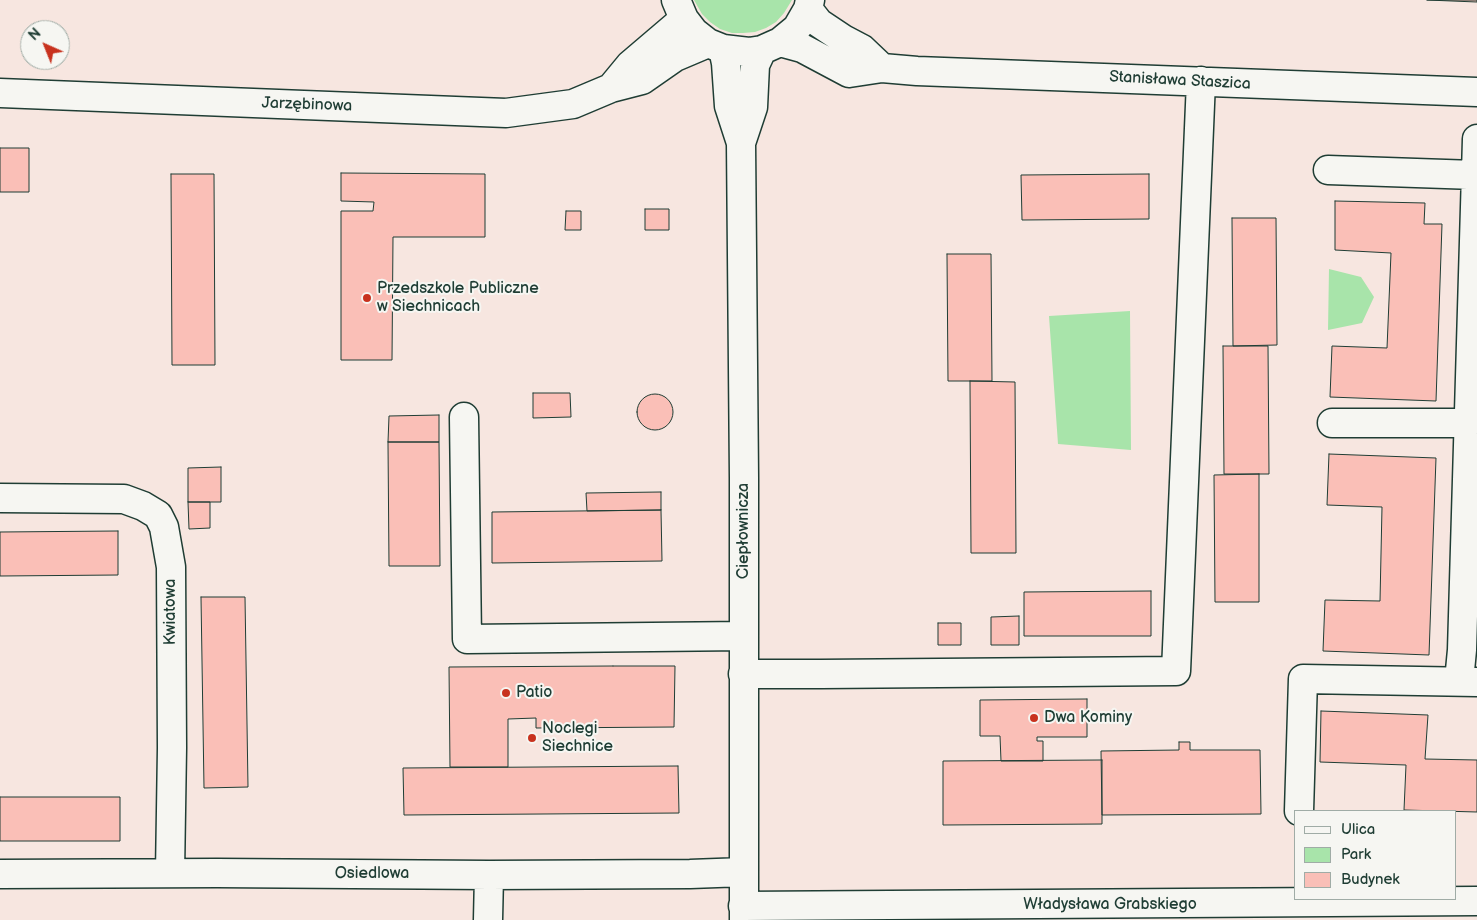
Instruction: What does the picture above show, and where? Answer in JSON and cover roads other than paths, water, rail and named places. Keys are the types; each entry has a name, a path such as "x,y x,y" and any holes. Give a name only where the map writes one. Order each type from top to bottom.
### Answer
{"street":[{"path":"680,10 694,32 715,46 736,52 749,52 771,46 797,28 809,4"},
{"path":"809,4 819,23 842,39 862,49 882,68"},
{"name":"Jarzębinowa","path":"611,88 680,10"},
{"name":"Ciepłownicza","path":"715,46 726,63 729,106 741,143 744,400 743,913"},
{"name":"Jarzębinowa","path":"0,93 506,113 573,104 611,88 642,80 675,57 715,46"},
{"name":"Stanisława Staszica","path":"771,46 802,48 849,73 882,68 917,71 1477,92"},
{"name":"Ciepłownicza","path":"741,143 753,107 755,65 771,46"},
{"path":"744,674 1176,671 1201,81"},
{"path":"1299,810 1303,678 1468,681 1462,640 1477,139"},
{"path":"1328,170 1475,175"},
{"path":"464,417 467,640 744,636"},
{"path":"1332,423 1468,423"},
{"name":"Kwiatowa","path":"0,498 124,499 143,506 158,515 164,527 171,567 172,748 170,873"},
{"name":"Osiedlowa","path":"0,874 489,875 744,872"},
{"path":"488,920 489,875"},
{"name":"Władysława Grabskiego","path":"743,913 1296,901 1477,901"}],"place":[{"name":"Przedszkole Publiczne w Siechnicach","path":"367,298"},
{"name":"Patio","path":"506,693"},
{"name":"Dwa Kominy","path":"1034,718"},
{"name":"Noclegi Siechnice","path":"532,738"}]}
